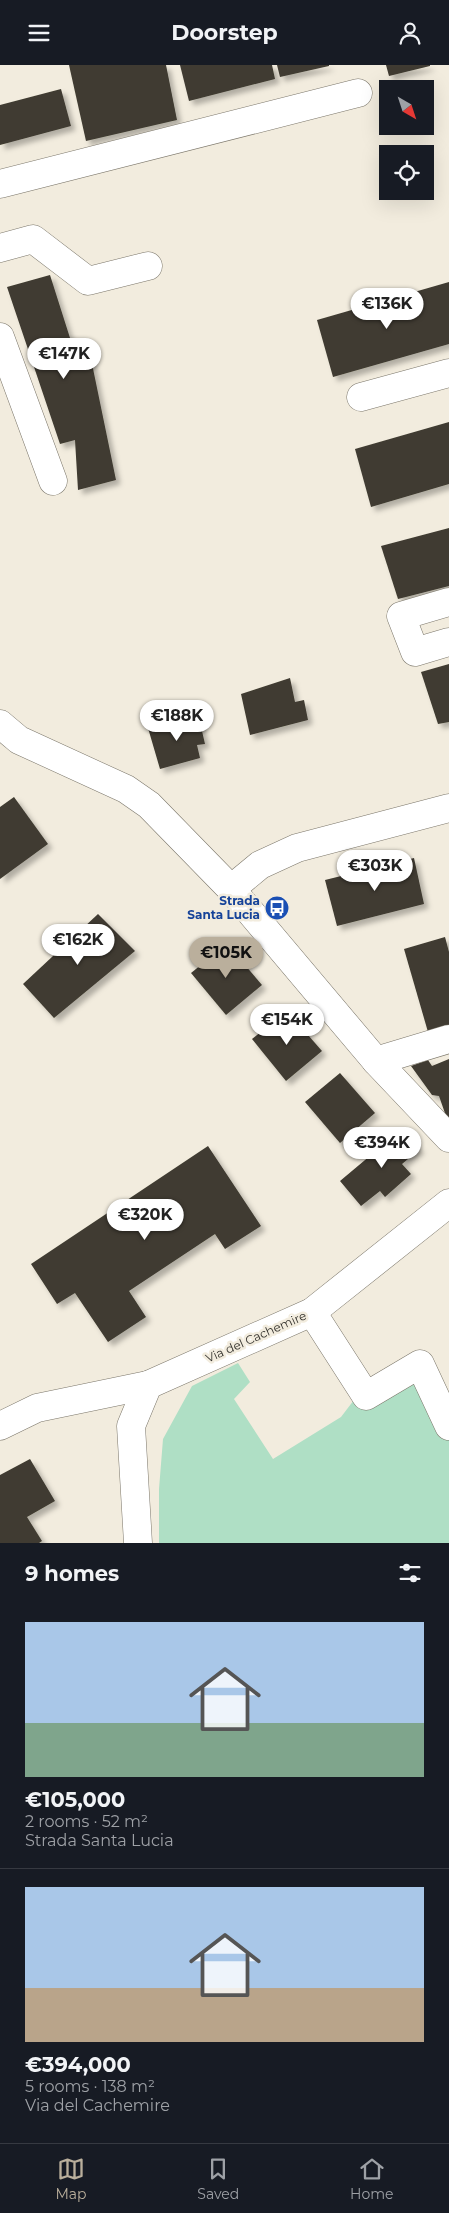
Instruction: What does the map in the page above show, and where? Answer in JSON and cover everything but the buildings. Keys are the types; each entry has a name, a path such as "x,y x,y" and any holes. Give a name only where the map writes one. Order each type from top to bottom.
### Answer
{"street":[{"path":"0,184 358,93"},
{"path":"0,248 33,239 88,281 148,266"},
{"path":"0,337 53,481"},
{"path":"361,397 449,373"},
{"path":"449,602 401,616 415,652 449,641"},
{"path":"0,724 19,740 126,789 149,805 231,889 376,1061 449,1139"},
{"path":"231,889 260,865 297,848 449,808"},
{"path":"376,1061 449,1039"},
{"name":"Via del Cachemire","path":"0,1426 38,1408 148,1385 312,1312 449,1203"},
{"path":"312,1312 366,1396 420,1364 449,1426"},
{"path":"138,1543 131,1426 148,1385"}],"green space":[{"path":"238,1363 250,1382 234,1399 273,1459 341,1417 357,1396 417,1371 449,1437 449,1543 159,1543 159,1489 163,1439 192,1386"}],"place":[{"name":"Strada Santa Lucia","path":"277,908"}]}
